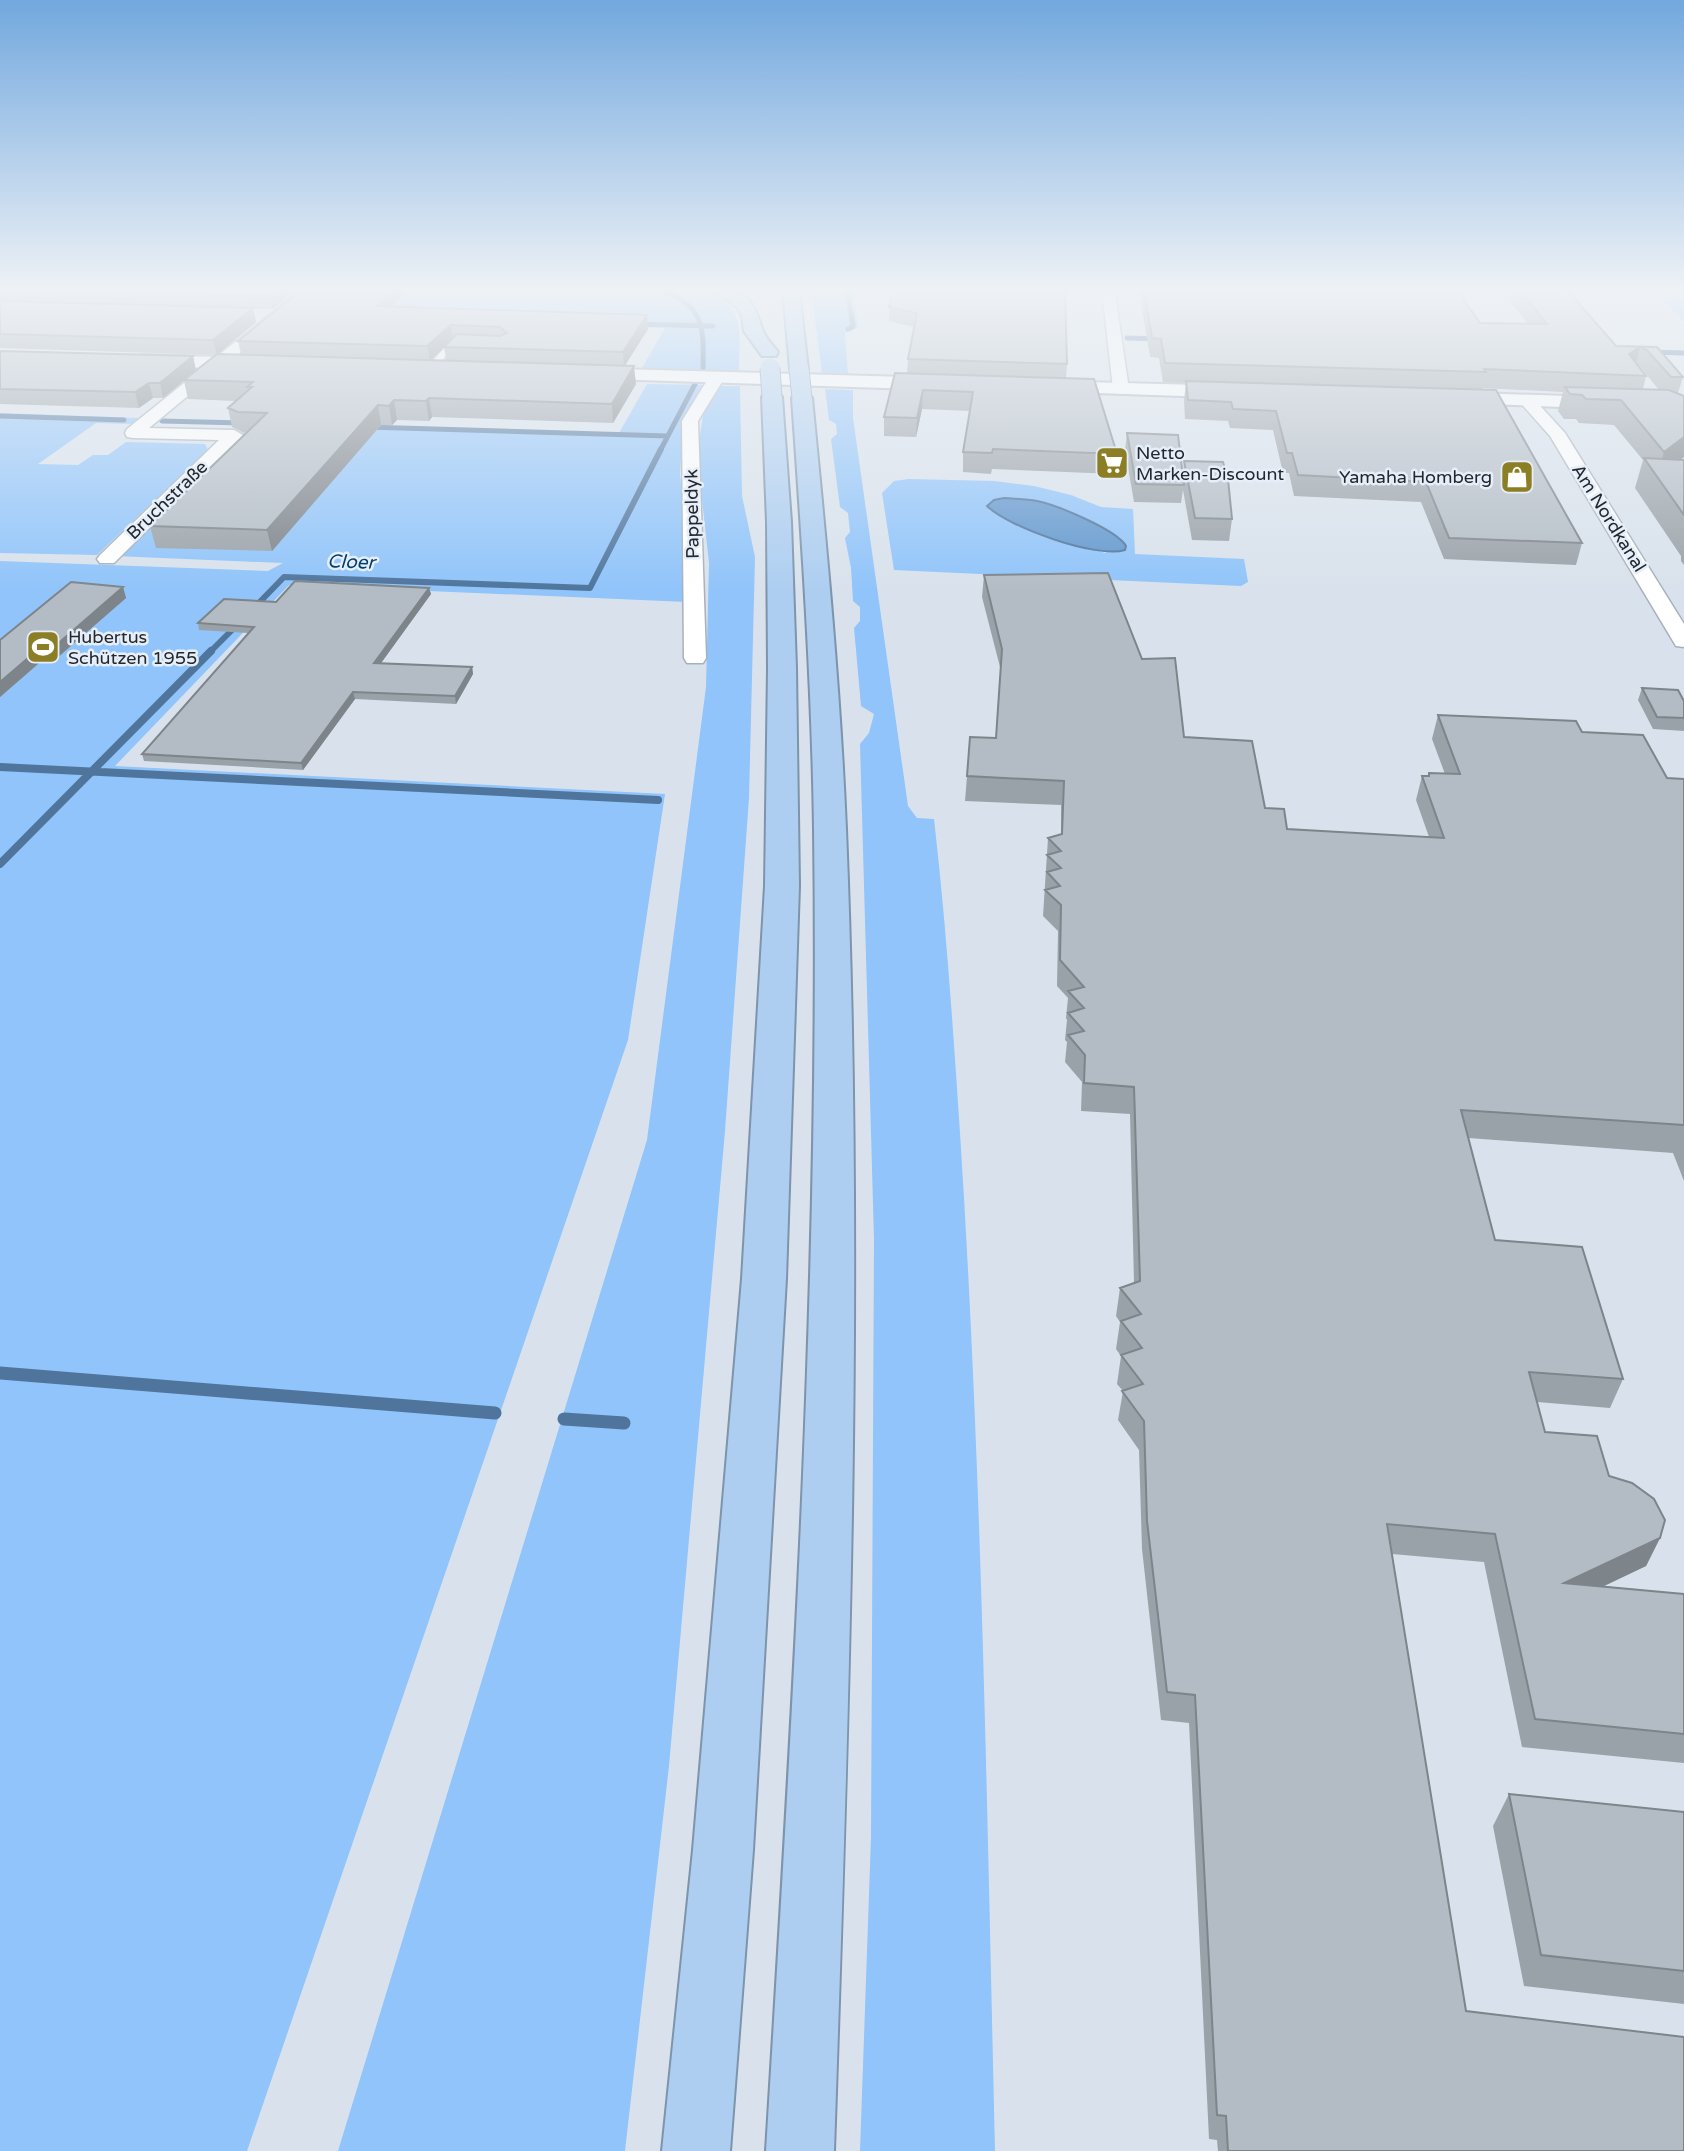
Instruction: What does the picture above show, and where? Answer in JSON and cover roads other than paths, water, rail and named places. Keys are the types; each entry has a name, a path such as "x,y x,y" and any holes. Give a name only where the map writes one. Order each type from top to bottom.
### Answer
{"highway":[{"path":"696,2151 723,1850 763,1293 782,886 782,642 791,390"},
{"path":"791,390 823,667 831,888 831,1281 815,1855 800,2151"}],"street":[{"name":"Bruchstraße","path":"107,559 234,435 133,433 187,390"},
{"name":"Pappeldyk","path":"695,658 690,421 709,390"},
{"path":"1170,390 1263,393"},
{"path":"1647,390 1660,405 1684,415"},
{"path":"1429,398 1684,406"},
{"name":"Am Nordkanal","path":"1527,401 1556,433 1684,641"}],"waterway":[{"name":"Cloer","path":"668,436 692,390"},
{"path":"0,416 124,420"},
{"path":"162,421 243,423"},
{"path":"367,427 668,436"},
{"name":"Cloer","path":"660,451 668,436"},
{"name":"Cloer","path":"252,610 284,577 590,588 661,449"},
{"name":"Cloer","path":"211,651 238,624"},
{"name":"Cloer","path":"92,772 211,651"},
{"path":"0,767 92,772"},
{"name":"Cloer","path":"0,864 92,772"},
{"path":"92,772 658,800"},
{"path":"0,1373 495,1413"},
{"path":"564,1419 624,1423"}],"place":[{"name":"Netto Marken-Discount","path":"1112,463"},
{"name":"Yamaha Homberg","path":"1517,477"},
{"name":"Hubertus Schützen 1955","path":"43,647"}]}
